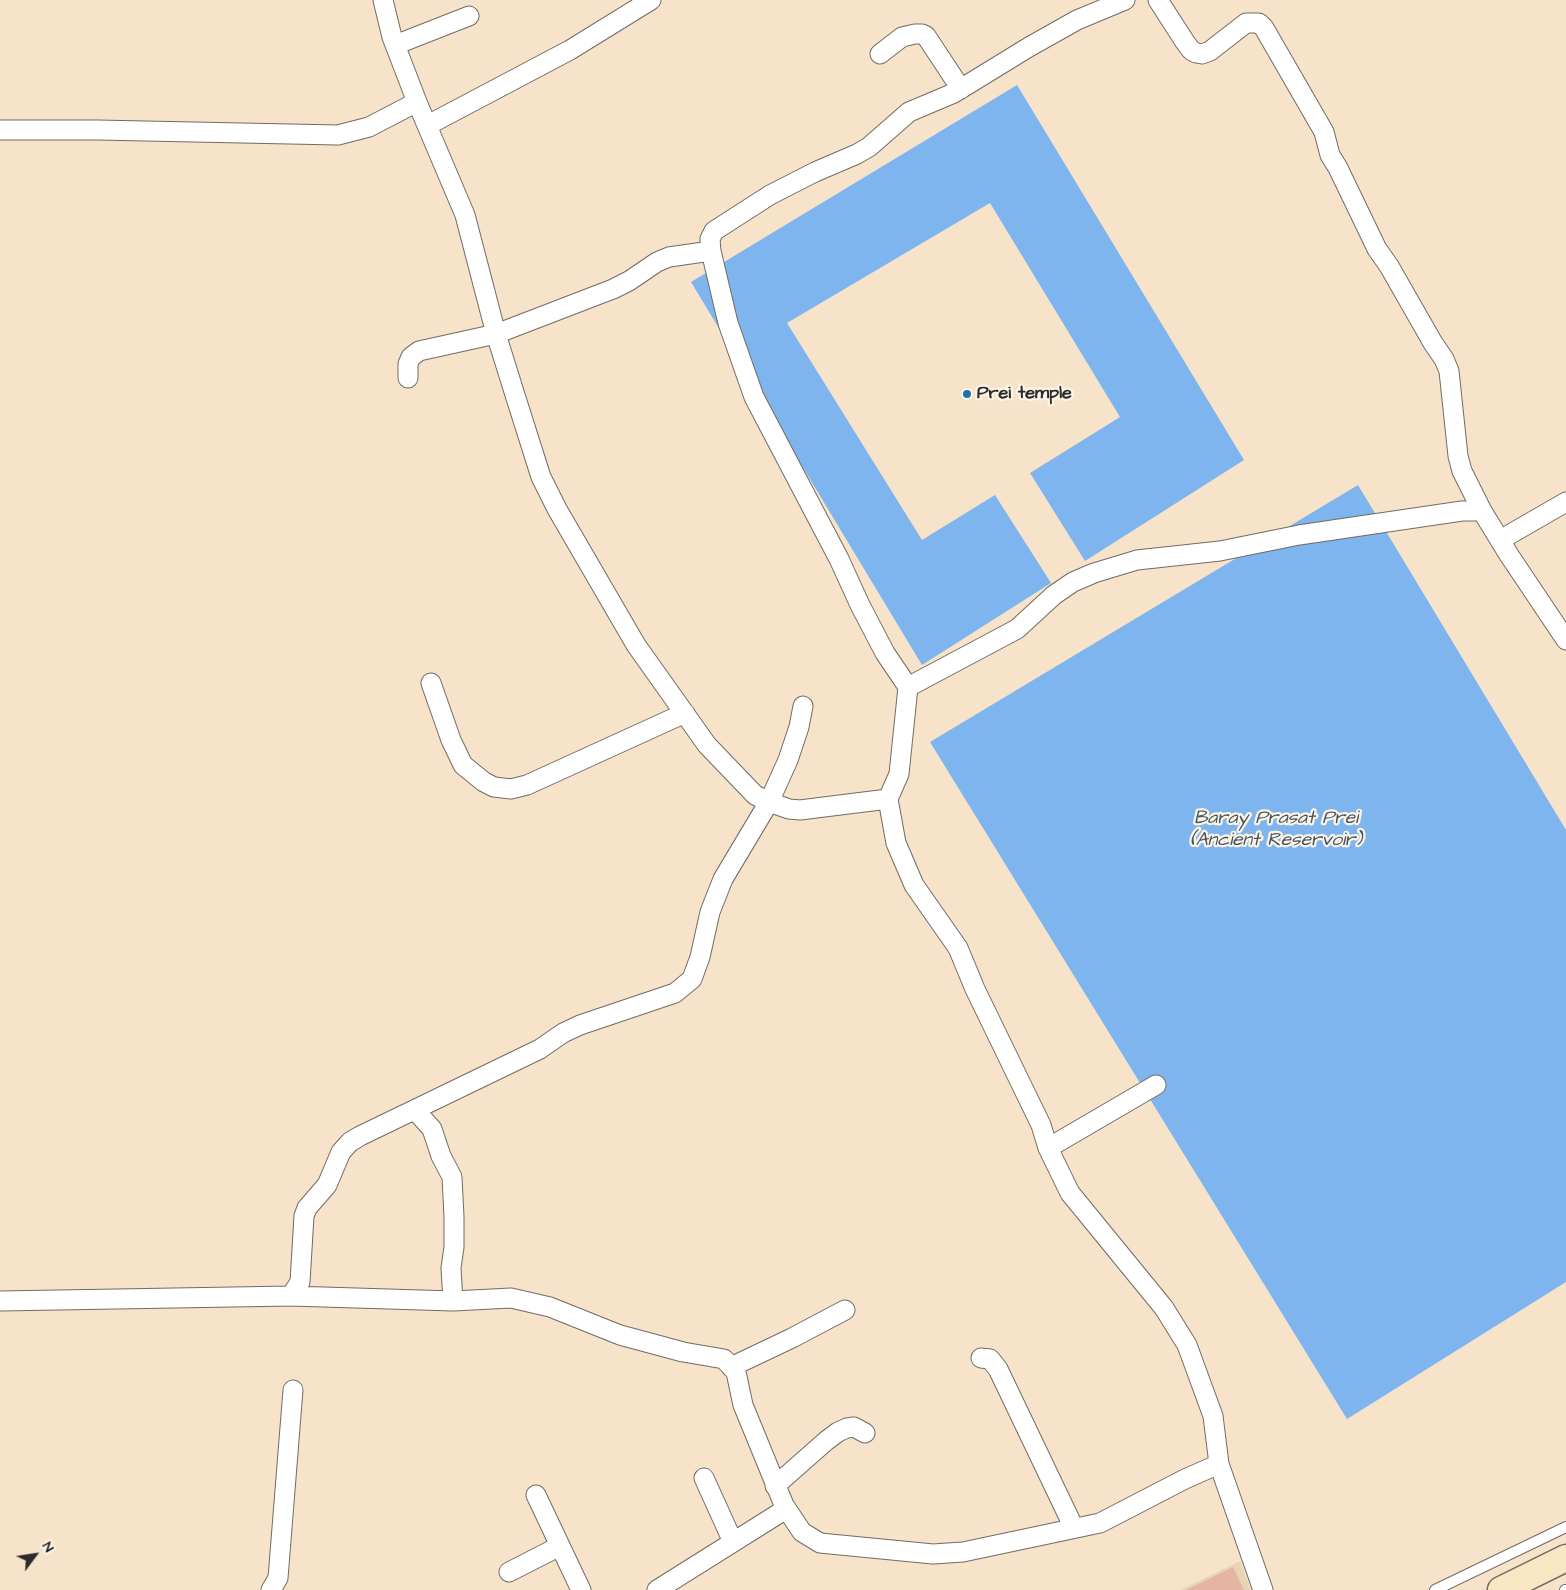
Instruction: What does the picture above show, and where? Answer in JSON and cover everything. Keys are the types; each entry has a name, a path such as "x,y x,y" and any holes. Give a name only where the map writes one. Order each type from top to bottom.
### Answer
{"main road":[{"path":"1501,1590 1566,1558"}],"street":[{"path":"383,0 395,45 465,215 496,334 542,477 557,509 636,645 707,746 755,795 789,809 800,810 888,799"},
{"path":"428,125 570,50 651,0"},
{"path":"1125,0 1083,8 961,89 942,99 908,112 869,147 770,195 714,231 710,239 711,251 728,323 754,397 839,559 864,614 885,653 908,687 899,774 888,799 896,843 914,885 958,948 975,989 1041,1125 1048,1148 1070,1193 1164,1308 1187,1345 1213,1416 1219,1464 1263,1590"},
{"path":"1158,0 1185,42 1196,53 1202,54 1210,51 1246,23 1259,23 1264,28 1324,132 1330,155 1377,249 1444,359 1449,371 1458,456 1462,471 1482,511 1509,555 1566,640"},
{"path":"395,45 469,16"},
{"path":"880,54 902,37 922,34 926,36 961,89"},
{"path":"0,130 338,135 369,127 417,102"},
{"path":"408,378 408,364 415,352 496,334 613,289 629,281 657,262 669,257 711,251"},
{"path":"1500,540 1566,502"},
{"path":"908,687 1017,629 1054,595 1073,582 1094,573 1137,560 1220,551 1309,533 1462,511 1482,511"},
{"path":"431,683 451,740 463,765 484,782 494,787 511,789 527,785 685,714"},
{"path":"291,1296 300,1282 304,1216 307,1208 327,1185 341,1152 350,1142 540,1049 563,1033 580,1025 675,993 692,979 710,912 723,879 769,802 788,760 804,706"},
{"path":"1048,1148 1156,1085"},
{"path":"415,1110 432,1129 441,1156 452,1177 454,1247 451,1268 453,1300"},
{"path":"0,1300 291,1296 453,1300 511,1298 550,1307 620,1335 683,1352 724,1359 736,1372 743,1406 775,1486 786,1508 802,1532 820,1543 933,1554 963,1552 1100,1523 1185,1479 1219,1464"},
{"path":"731,1367 845,1310"},
{"path":"981,1358 990,1359 998,1370 1074,1528"},
{"path":"271,1590 278,1578 292,1390"},
{"path":"775,1486 838,1432 854,1427 866,1433"},
{"path":"704,1478 733,1542"},
{"path":"536,1495 581,1590"},
{"path":"657,1590 786,1508"},
{"path":"509,1572 560,1546"}],"lane":[{"path":"1435,1590 1566,1527"}],"shaded area":[{"path":"1240,1561 1251,1590 1180,1590"}],"water":[{"path":"1017,85 1244,460 1085,561 1030,473 1120,417 990,203 787,323 922,540 995,495 1051,583 922,665 691,282"},
{"name":"Baray Prasat Prei (Ancient Reservoir)","path":"1358,485 1566,830 1566,1282 1347,1419 930,742"}],"building":[{"path":"1233,1567 1244,1590 1186,1590"}],"place":[{"name":"Prei temple","path":"967,394"}]}
